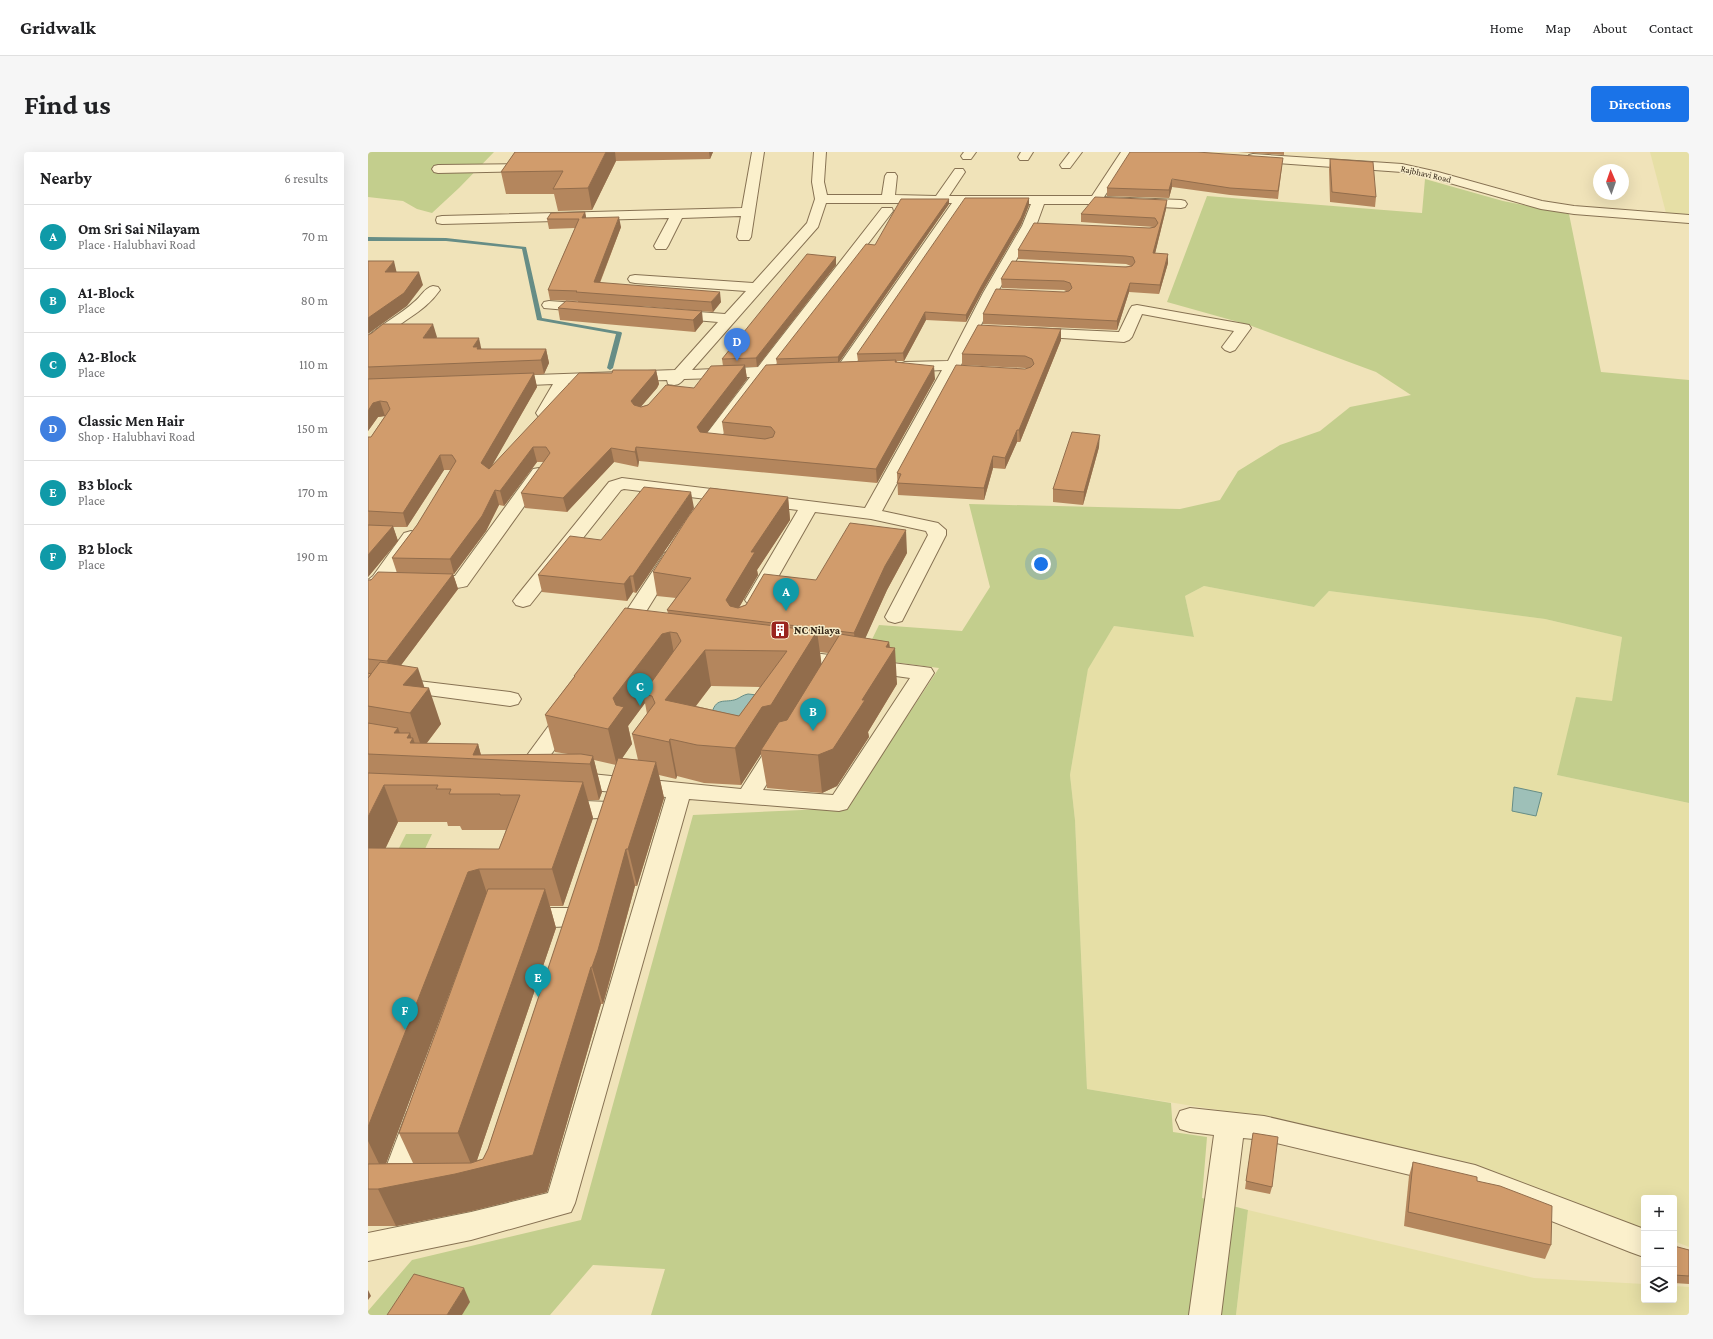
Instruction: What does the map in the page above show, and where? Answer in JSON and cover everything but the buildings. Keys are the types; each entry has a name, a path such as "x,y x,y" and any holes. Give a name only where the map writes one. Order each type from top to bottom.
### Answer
{"street":[{"path":"744,237 758,152"},
{"path":"665,392 813,224 821,198 818,182 820,152"},
{"path":"1066,165 1076,152"},
{"path":"1096,200 1127,152"},
{"path":"490,168 499,157"},
{"name":"Rajbhavi Road","path":"1243,158 1402,168 1434,175 1541,205 1574,210 1689,219"},
{"path":"438,169 546,167"},
{"path":"940,199 959,172"},
{"path":"745,444 709,440 763,372 887,205 891,176"},
{"path":"821,198 887,205 940,199 1096,200 1181,204"},
{"path":"844,369 961,199"},
{"path":"870,514 956,369 971,329 990,293 1030,226 1039,199"},
{"path":"442,220 748,212"},
{"path":"661,246 677,214"},
{"path":"1030,226 1045,227"},
{"path":"1007,264 1023,265"},
{"path":"635,279 757,288"},
{"path":"368,344 387,327 420,305 433,290"},
{"path":"990,293 1005,293"},
{"path":"549,305 604,309"},
{"path":"1017,332 1124,337 1137,308 1244,328 1230,347"},
{"path":"659,313 729,319"},
{"path":"971,329 986,330"},
{"path":"890,367 956,369"},
{"path":"490,382 807,370"},
{"path":"544,413 564,379"},
{"path":"374,585 406,580 460,582 543,468"},
{"path":"523,601 615,486 622,483 629,483 870,514 932,527 937,530 937,536 895,617"},
{"path":"702,513 715,494"},
{"path":"745,617 810,506"},
{"path":"374,585 418,528 391,534"},
{"path":"637,610 679,544"},
{"path":"502,770 525,774 623,776 680,790 747,797 838,803 924,673 775,654"},
{"path":"826,681 837,662"},
{"path":"368,681 510,699"},
{"path":"525,774 581,698"},
{"path":"747,797 777,750 783,751 795,732"},
{"path":"539,807 605,822 623,776"},
{"path":"368,1247 471,1226 560,1203 680,790"},
{"path":"499,917 574,917"},
{"path":"393,1186 426,1096"},
{"path":"1190,1120 1264,1128 1476,1178 1641,1242"},
{"path":"1205,1315 1230,1124"}],"shaded area":[{"path":"1650,152 1689,152 1689,215 1666,213"},
{"path":"1204,586 1314,607 1329,591 1545,619 1622,637 1612,702 1557,775 1689,803 1689,1247 1677,1242 1677,1195 1641,1195 1641,1230 1262,1117 1087,1089 1075,820 1070,775 1088,668 1114,626 1194,637 1185,596"},
{"path":"1248,1210 1534,1278 1641,1284 1641,1303 1677,1303 1677,1286 1689,1287 1689,1315 1236,1315"}],"green space":[{"path":"368,152 494,152 432,213 417,209 403,201 368,197"},
{"path":"1425,179 1503,201 1569,214 1601,372 1689,380 1689,803 1557,775 1576,697 1612,701 1622,637 1545,619 1329,591 1314,607 1204,586 1185,596 1194,637 1114,626 1088,669 1070,775 1075,820 1087,1089 1171,1103 1173,1132 1207,1137 1202,1198 1248,1210 1236,1315 651,1315 665,1269 593,1265 550,1315 368,1315 368,1311 412,1260 581,1220 693,815 847,808 939,668 863,658 879,625 962,631 990,587 969,504 1180,509 1220,500 1238,471 1280,445 1320,431 1350,407 1411,395 1376,372 1249,325 1167,302 1207,196 1422,213"},
{"path":"406,834 432,834 418,864 391,864"}],"water":[{"path":"748,694 767,696 763,719 711,717 715,706 718,703 737,699"},
{"path":"1514,787 1542,793 1536,816 1512,811"}],"waterway":[{"path":"368,239 407,238 446,240 524,248 539,319 619,333 610,368"}],"place":[{"name":"Classic Men Hair","path":"737,361"},
{"name":"Om Sri Sai Nilayam","path":"786,611"},
{"name":"NC Nilaya","path":"780,630"},
{"name":"A2-Block","path":"640,706"},
{"name":"A1-Block","path":"813,731"},
{"name":"B3 block","path":"538,997"},
{"name":"B2 block","path":"405,1030"}]}
